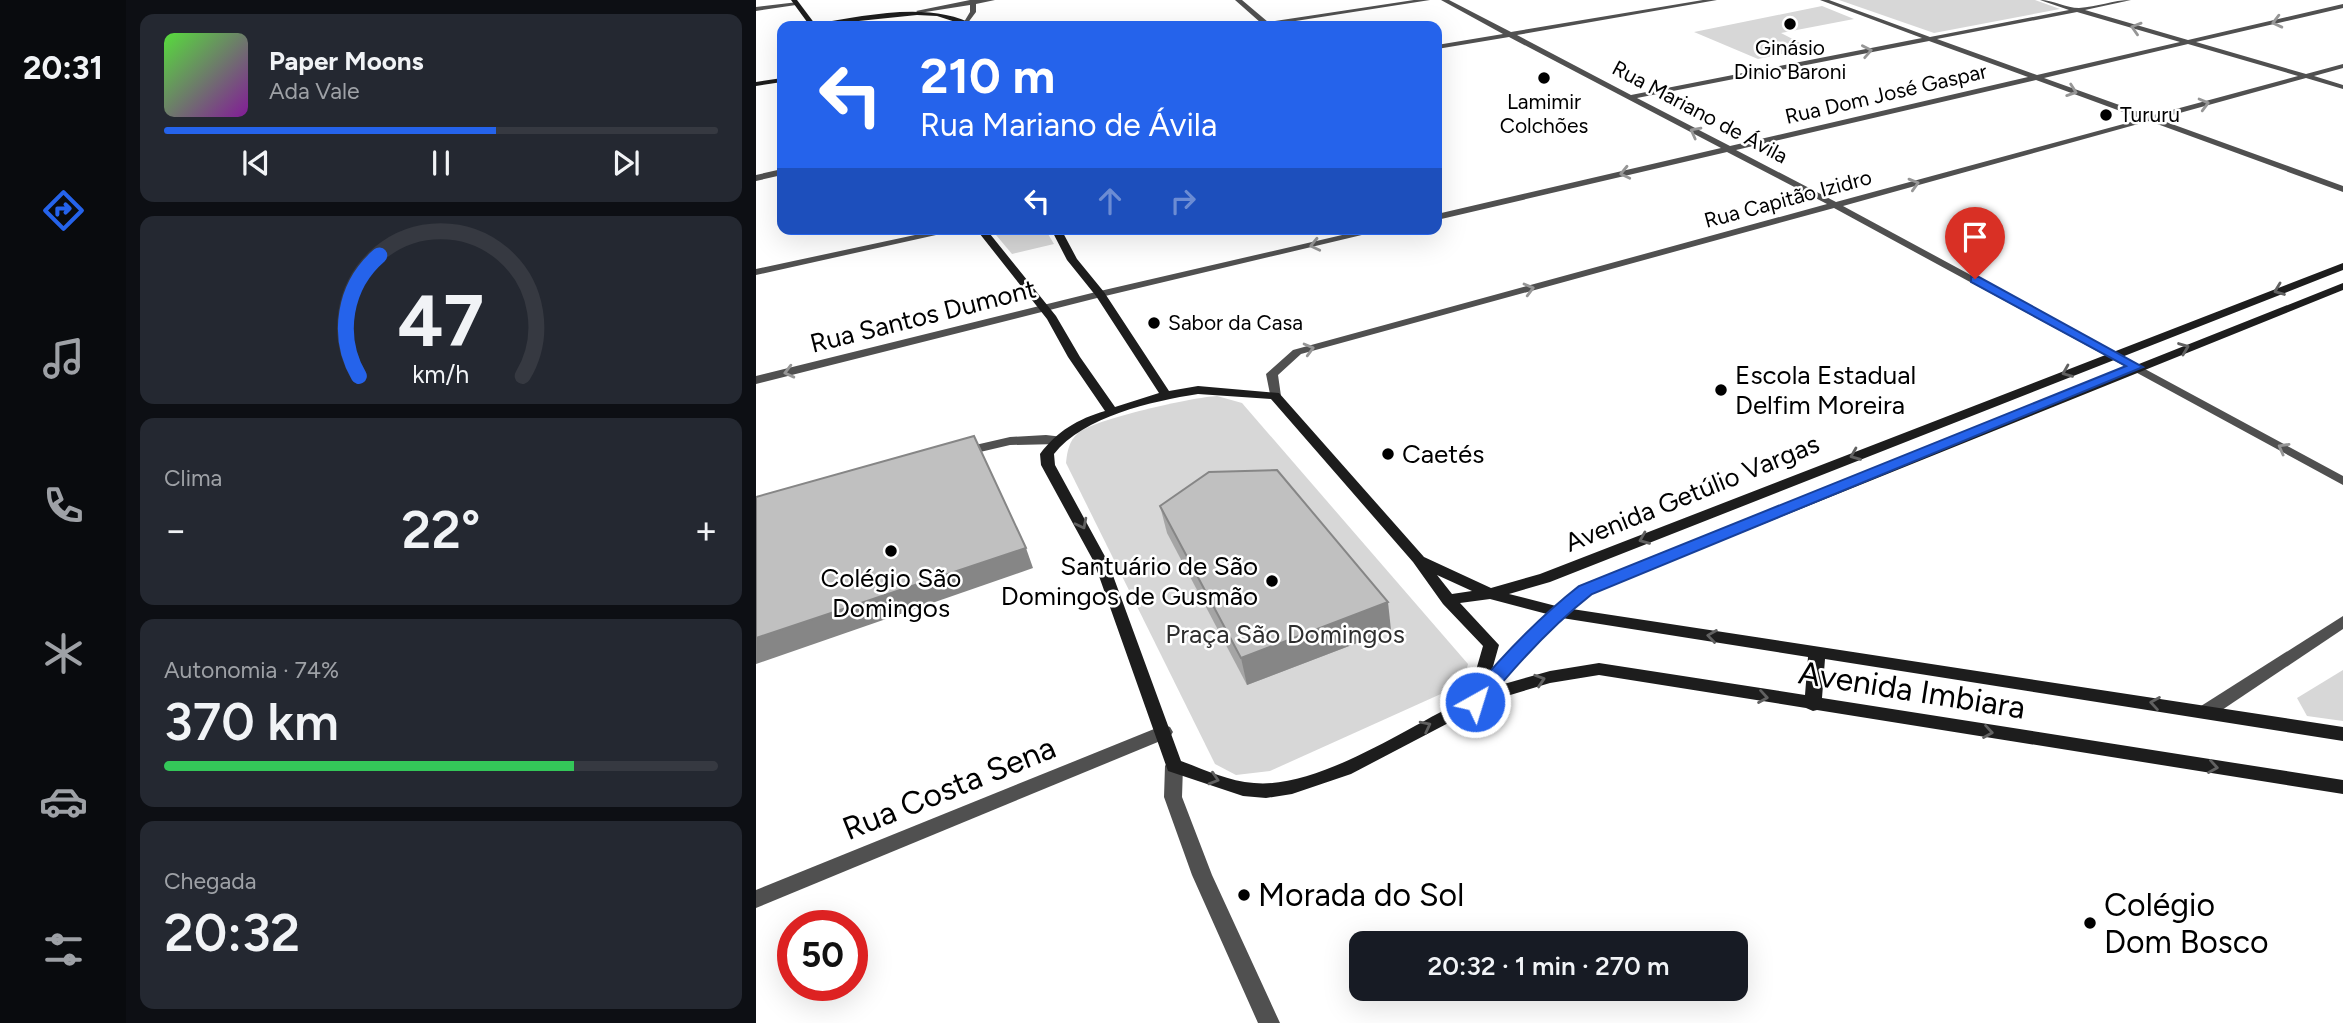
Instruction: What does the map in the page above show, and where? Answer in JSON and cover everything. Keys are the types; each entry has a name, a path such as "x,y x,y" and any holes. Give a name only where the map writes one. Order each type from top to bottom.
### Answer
{"main road":[{"path":"795,1 810,21"},
{"path":"849,21 919,11 958,21"},
{"path":"756,84 777,80"},
{"path":"986,235 1046,309 1112,412"},
{"path":"1059,235 1072,260 1100,294 1166,395"},
{"name":"Avenida Getúlio Vargas","path":"1448,600 1490,594 1545,578 2113,353 2343,266"},
{"name":"Avenida Getúlio Vargas","path":"1475,702 1508,662 1558,612 1586,590 2343,286"},
{"path":"1198,390 1275,396 1418,559 1448,600 1490,645 1475,702 1322,779 1264,791 1232,785 1174,766 1101,562 1048,465 1047,454 1058,440 1085,421 1166,395 1198,390"},
{"path":"1418,559 1490,594 1558,612"},
{"name":"Avenida Imbiara","path":"1558,612 2343,734"},
{"path":"1813,705 1817,651"},
{"name":"Avenida Imbiara","path":"1475,702 1559,674 1599,669 2343,787"}],"street":[{"path":"919,11 992,0"},
{"path":"1238,0 1263,21"},
{"path":"1287,21 1427,0"},
{"name":"Rua Mariano de Ávila","path":"1444,0 1513,33 2113,353 2343,481"},
{"path":"1442,46 1714,0"},
{"path":"1823,0 2343,189"},
{"path":"2043,0 2186,44 2343,87"},
{"path":"1632,97 2127,0"},
{"path":"756,9 795,1"},
{"path":"971,21 974,1"},
{"name":"Rua Dom José Gaspar","path":"1442,215 2039,79 2343,6"},
{"name":"Rua Capitão Izidro","path":"1275,396 1272,374 1297,352 2343,66"},
{"path":"756,178 777,173"},
{"path":"756,272 930,235"},
{"path":"1100,294 1355,235"},
{"name":"Rua Santos Dumont","path":"756,380 1100,294"},
{"path":"945,457 995,443 1040,438 1058,440"},
{"path":"2207,711 2343,621"},
{"name":"Rua Costa Sena","path":"756,899 1164,732"},
{"path":"1174,766 1173,797 1202,875 1269,1023"}],"green space":[{"path":"1839,0 2035,0 2060,9 1934,33"},
{"path":"1822,6 1854,19 1781,33 1810,48 1758,59 1694,32"},
{"path":"996,235 1049,235 1054,244 1012,254"},
{"name":"Praça São Domingos","path":"1217,396 1242,403 1468,664 1463,684 1270,771 1236,775 1215,764 1066,463 1072,440 1088,427 1145,410"},
{"path":"2343,670 2343,721 2307,716 2297,698"}],"building":[{"name":"Colégio São Domingos","path":"974,436 1026,548 756,638 756,497"},
{"name":"Santuário de São Domingos de Gusmão","path":"1277,470 1388,602 1241,658 1160,506 1209,472"}],"place":[{"name":"Ginásio Dinio Baroni","path":"1790,24"},
{"name":"Lamimir Colchões","path":"1544,78"},
{"name":"Tururu","path":"2106,115"},
{"name":"Sabor da Casa","path":"1154,323"},
{"name":"Escola Estadual Delfim Moreira","path":"1721,390"},
{"name":"Caetés","path":"1388,454"},
{"name":"Colégio São Domingos","path":"891,551"},
{"name":"Santuário de São Domingos de Gusmão","path":"1272,581"},
{"name":"Morada do Sol","path":"1244,895"},
{"name":"Colégio Dom Bosco","path":"2090,923"}],"route":[{"path":"1475,702 1508,662 1558,612 1586,590 2137,367 1975,279"}]}
